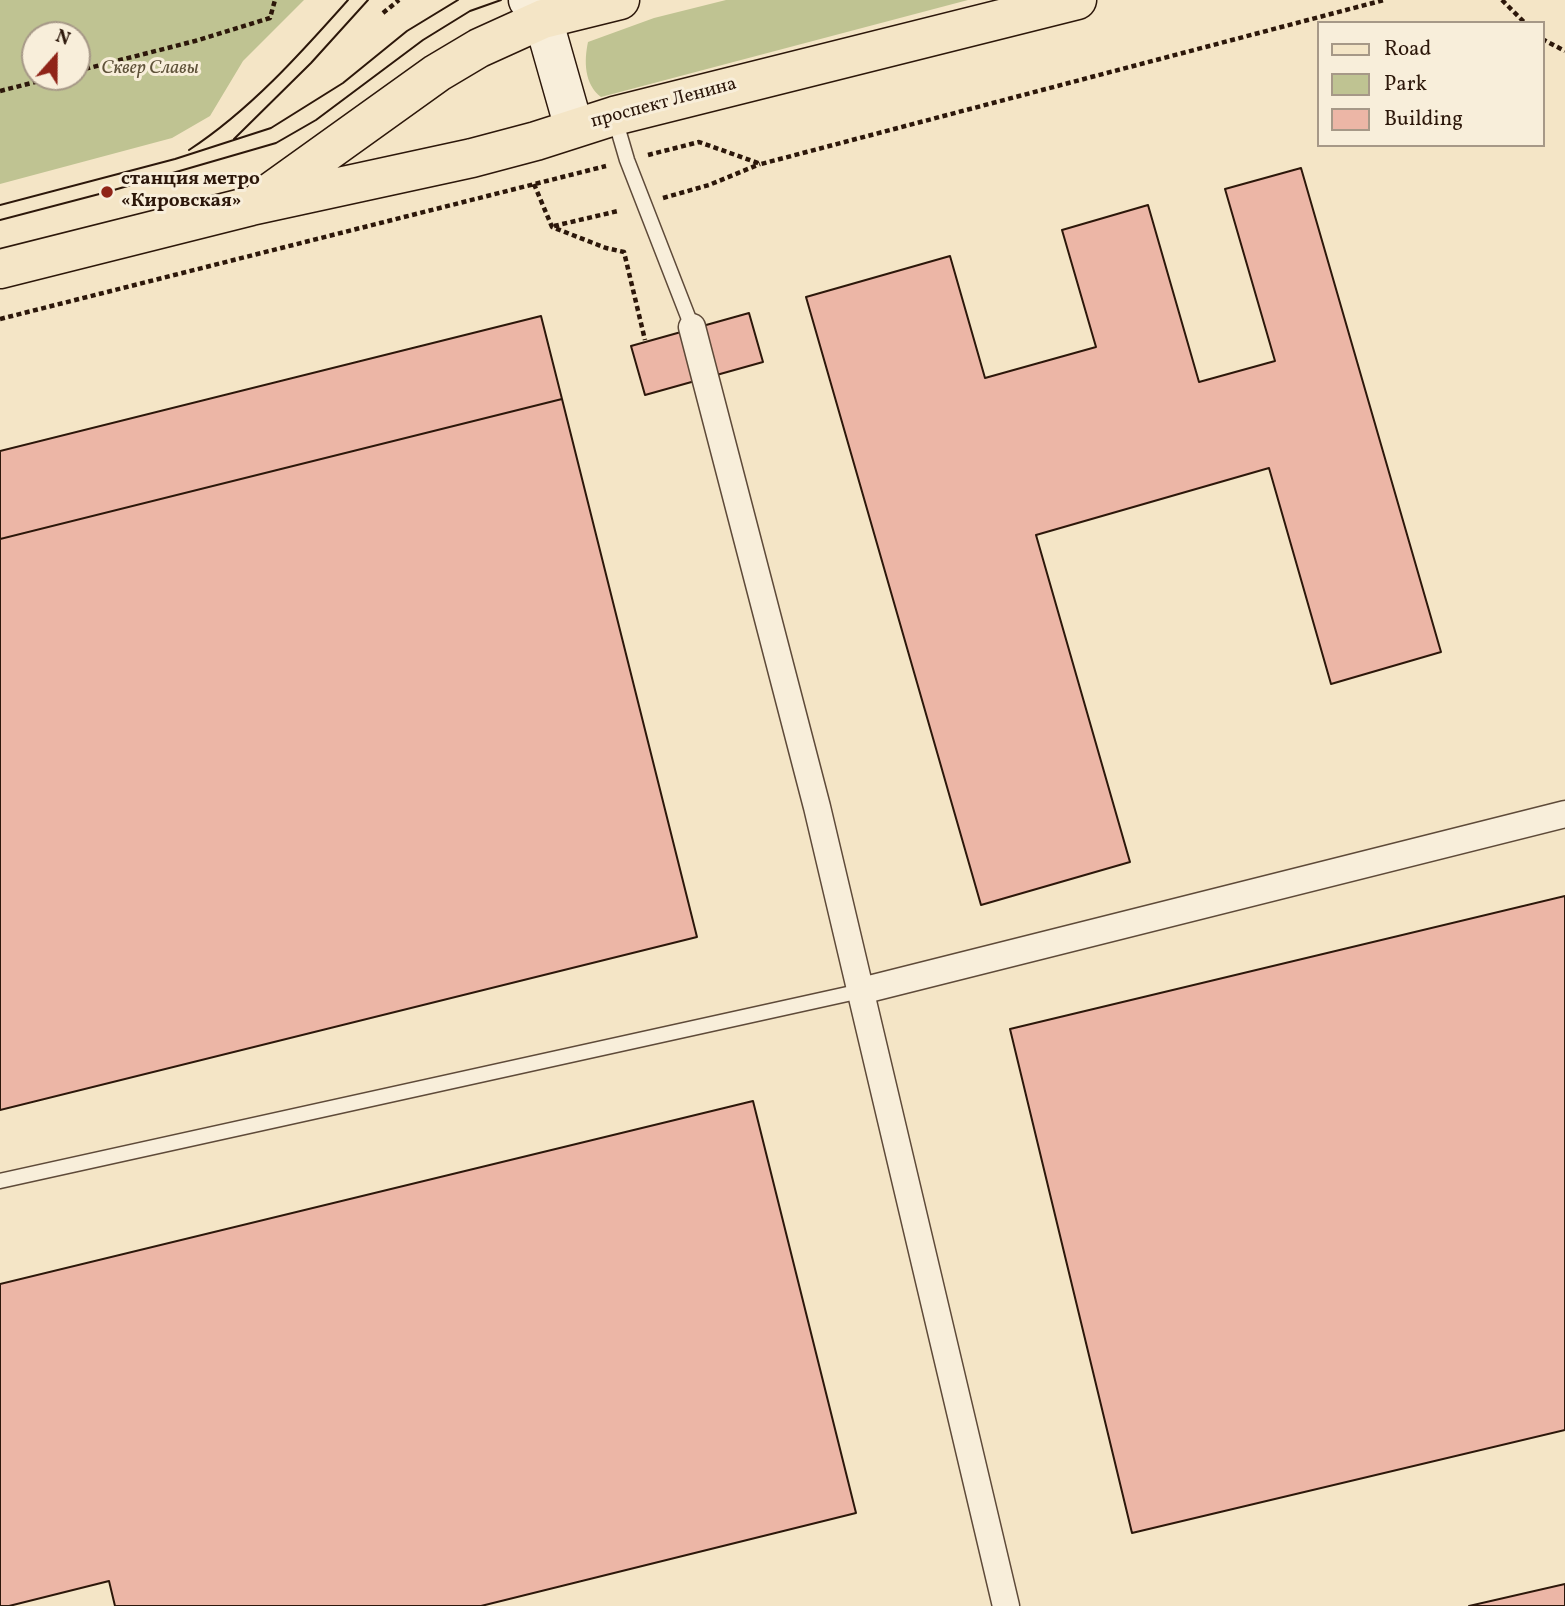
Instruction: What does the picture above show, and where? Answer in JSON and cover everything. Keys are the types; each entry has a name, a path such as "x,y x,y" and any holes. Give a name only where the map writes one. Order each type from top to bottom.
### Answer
{"main road":[{"name":"проспект Ленина","path":"251,206 437,72 479,48 536,9 620,0"},
{"name":"проспект Ленина","path":"0,269 251,206 472,158 614,116 1077,0"}],"street":[{"path":"536,9 574,128"},
{"path":"692,327 817,807 1006,1606"},
{"path":"861,990 1565,814"}],"lane":[{"path":"614,116 627,160 692,327"},
{"path":"0,1181 861,990"}],"path":[{"path":"91,67 195,41 270,18 275,0"},
{"path":"383,13 399,0"},
{"path":"655,200 709,184 761,164 1384,0"},
{"path":"1502,0 1523,21"},
{"path":"1544,39 1565,51"},
{"path":"0,91 21,86"},
{"path":"0,319 699,142 761,164"},
{"path":"534,184 552,227 606,248 624,252 645,341"},
{"path":"552,227 618,211"}],"green space":[{"name":"Сквер Славы","path":"0,0 304,0 243,61 210,116 172,138 0,184"},
{"path":"726,0 968,0 601,97 595,92 588,79 588,42 654,18"}],"building":[{"path":"1301,168 1441,652 1331,684 1269,468 1036,535 1130,862 981,905 806,297 950,256 985,378 1096,347 1062,230 1148,205 1199,382 1275,361 1225,189"},
{"path":"749,313 763,362 645,395 631,346"},
{"path":"541,316 562,399 0,539 0,451"},
{"path":"562,399 697,937 0,1110 0,539"},
{"path":"1565,896 1565,1430 1132,1533 1010,1029"},
{"path":"753,1101 856,1513 481,1606 115,1606 109,1581 0,1606 0,1284"},
{"path":"1565,1584 1565,1606 1469,1606"}],"tram line":[{"path":"189,150 253,99 293,61 348,0"},
{"path":"234,139 311,63 368,0"},
{"path":"0,205 175,159 271,128 343,83 407,31 458,0"},
{"path":"0,220 276,143 316,120 423,40 470,11 501,0"}],"place":[{"name":"станция метро «Кировская»","path":"107,192"}]}
